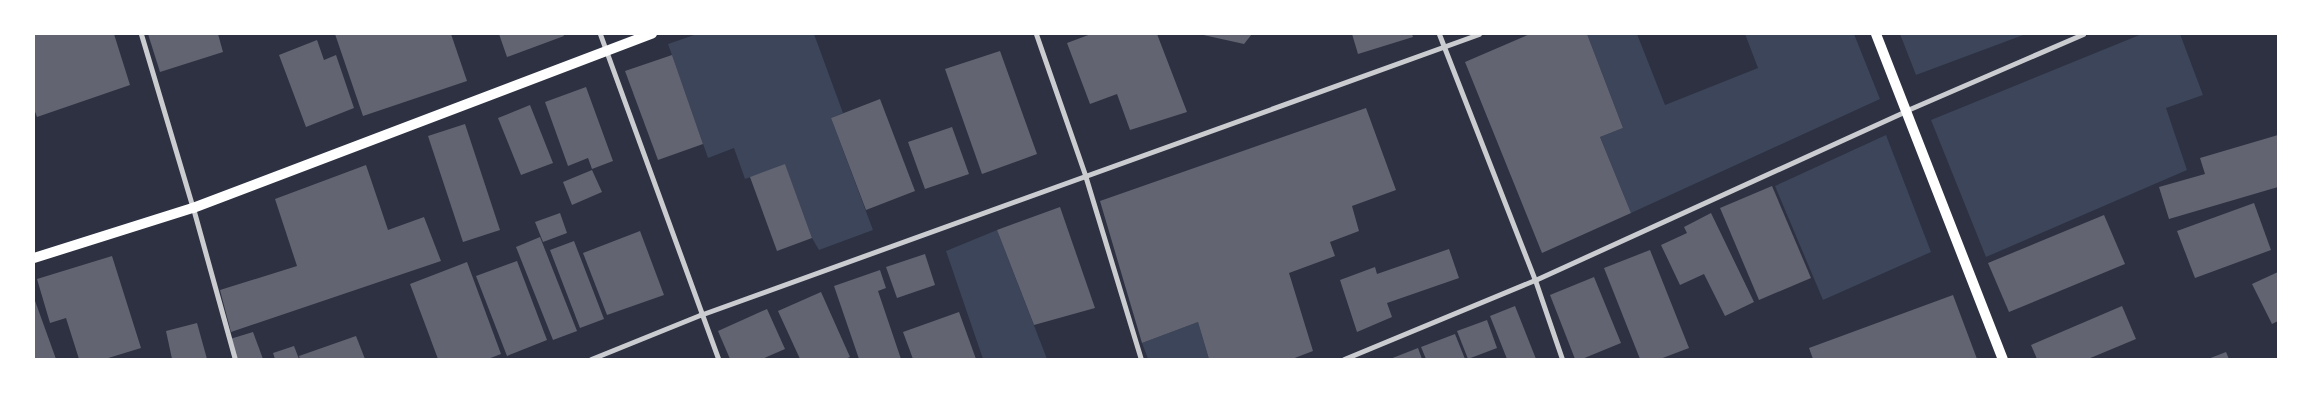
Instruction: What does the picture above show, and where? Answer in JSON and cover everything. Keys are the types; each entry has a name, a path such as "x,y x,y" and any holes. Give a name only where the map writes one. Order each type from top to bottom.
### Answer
{"main road":[{"path":"34,258 193,208 652,34"},
{"path":"1876,34 2003,359"}],"street":[{"path":"141,34 193,208 235,359"},
{"path":"600,34 700,316 718,359"},
{"path":"1036,34 1084,175 1141,359"},
{"path":"1439,34 1535,280 1562,359"},
{"path":"591,359 700,316 1084,175 1479,34"},
{"path":"1344,359 1535,280 1905,111 2083,34"}],"shaded area":[{"path":"697,34 814,34 843,113 831,118 873,230 819,250 812,238 785,165 745,179 734,148 708,158 668,44"},
{"path":"1587,34 1637,34 1665,105 1758,68 1745,34 1854,34 1880,99 1631,213 1600,137 1623,128"},
{"path":"1900,34 2026,34 1916,75"},
{"path":"2142,34 2180,34 2203,95 2166,108 2187,170 1986,257 1931,120"},
{"path":"1886,135 1931,252 1823,300 1775,186"},
{"path":"997,230 1047,359 983,359 946,251"},
{"path":"1198,322 1209,359 1148,359 1142,343"}],"building":[{"path":"34,34 114,34 130,85 37,117 34,109"},
{"path":"148,34 218,34 223,52 160,72"},
{"path":"335,34 451,34 467,81 363,116"},
{"path":"499,34 563,34 564,36 507,57"},
{"path":"1091,34 1157,34 1187,112 1130,130 1117,94 1090,104 1067,43"},
{"path":"1199,34 1252,34 1244,44"},
{"path":"1352,34 1412,34 1413,37 1358,54"},
{"path":"1530,34 1587,34 1623,128 1600,137 1631,213 1542,253 1465,62"},
{"path":"317,40 324,60 336,55 354,108 306,127 279,55"},
{"path":"1000,51 1037,154 982,174 945,69"},
{"path":"672,55 703,144 658,160 625,71"},
{"path":"586,87 613,161 592,169 588,158 568,166 545,102"},
{"path":"880,99 915,191 866,210 831,118"},
{"path":"530,105 553,163 521,175 498,118"},
{"path":"1366,108 1396,190 1352,206 1359,231 1330,242 1335,256 1289,273 1313,351 1292,359 1209,359 1198,322 1142,343 1100,201"},
{"path":"465,124 500,230 463,242 428,136"},
{"path":"952,127 969,174 925,189 908,142"},
{"path":"2278,135 2278,187 2169,219 2159,187 2205,174 2200,158"},
{"path":"785,164 812,238 777,251 750,177"},
{"path":"366,165 388,230 424,217 441,261 231,332 220,290 297,266 275,199"},
{"path":"592,170 602,192 572,205 563,182"},
{"path":"1772,186 1811,278 1759,300 1720,208"},
{"path":"2254,203 2271,250 2195,278 2177,231"},
{"path":"1060,207 1095,308 1034,325 997,230"},
{"path":"560,213 567,233 543,242 535,222"},
{"path":"1711,213 1754,302 1725,316 1704,274 1680,285 1661,245 1687,233 1684,227"},
{"path":"2104,215 2125,264 2009,312 1988,263"},
{"path":"640,231 664,295 607,315 583,253"},
{"path":"540,237 577,331 553,340 516,247"},
{"path":"574,241 604,319 580,328 550,250"},
{"path":"1449,249 1459,278 1387,303 1392,317 1357,332 1340,280 1375,267 1377,274"},
{"path":"1650,250 1689,348 1660,359 1640,359 1604,268"},
{"path":"925,254 935,285 897,298 886,267"},
{"path":"112,256 141,348 105,359 79,359 66,318 50,323 37,279"},
{"path":"517,261 547,340 507,356 476,276"},
{"path":"467,262 501,354 488,359 438,359 410,284"},
{"path":"880,270 886,288 878,291 901,359 859,359 834,286"},
{"path":"2278,272 2278,321 2272,324 2252,284"},
{"path":"1594,277 1621,343 1582,359 1575,359 1550,295"},
{"path":"821,292 850,357 845,359 800,359 778,311"},
{"path":"1953,295 1977,359 1813,359 1809,348"},
{"path":"34,298 56,359 34,359"},
{"path":"1515,306 1536,359 1507,359 1490,316"},
{"path":"2122,306 2136,339 2088,359 2037,359 2031,345"},
{"path":"767,309 785,349 762,359 730,359 718,331"},
{"path":"959,312 976,359 913,359 903,332"},
{"path":"1487,320 1497,348 1468,359 1457,331"},
{"path":"197,323 207,359 172,359 166,331"},
{"path":"253,332 263,359 236,359 230,339"},
{"path":"1455,334 1465,359 1426,359 1421,347"},
{"path":"356,336 365,359 300,359 299,356"},
{"path":"294,346 299,359 275,359 273,353"},
{"path":"1418,348 1422,359 1390,359"},
{"path":"2226,352 2229,359 2208,359"}]}
